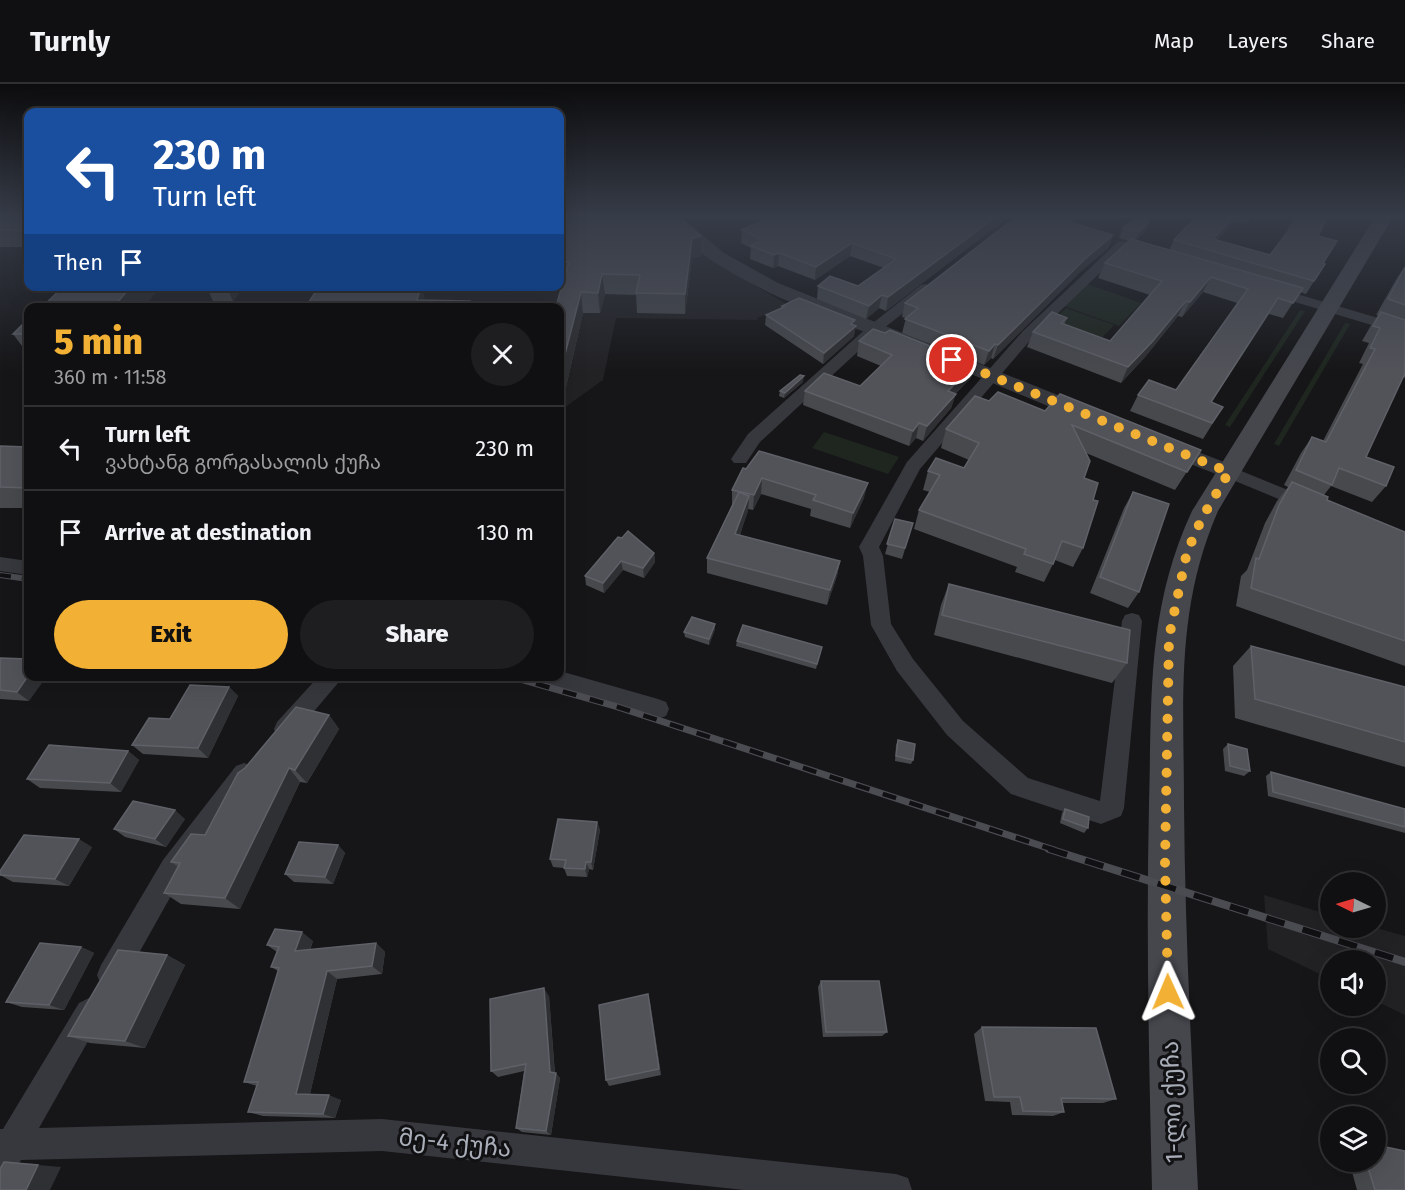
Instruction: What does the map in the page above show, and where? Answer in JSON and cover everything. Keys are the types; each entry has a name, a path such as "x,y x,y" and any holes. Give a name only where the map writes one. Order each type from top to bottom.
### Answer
{"main road":[{"name":"1-ლი ქუჩა","path":"1175,1190 1165,862 1169,637 1187,552 1202,518 1353,269"}],"street":[{"path":"742,269 759,280 809,304 1107,423"},
{"path":"1096,269 1028,334 913,466 869,547 873,556 881,625 905,664 955,728 1020,786 1101,813 1112,808 1132,621"},
{"path":"740,459 754,438 874,329 937,280"},
{"path":"1258,286 1405,331"},
{"path":"1148,439 1323,511"},
{"path":"0,564 24,567"},
{"path":"4,1151 172,869 231,788 328,681"},
{"path":"561,681 658,709"},
{"name":"მე-4 ქუჩა","path":"4,1151 382,1136 896,1190"}],"shaded area":[{"path":"564,269 726,269 788,305 757,318 758,320 616,318 603,380 564,408 564,303 63,303 74,291 564,291"},
{"path":"1087,284 1141,303 1119,326 1064,306"},
{"path":"1066,308 1114,325 1099,341 1051,323"},
{"path":"1300,310 1305,311 1230,427 1225,425"},
{"path":"1345,323 1350,324 1279,446 1274,444"},
{"path":"824,432 899,457 888,474 812,448"},
{"path":"1264,895 1320,912 1320,938 1386,938 1386,931 1405,936 1405,1015 1386,1006 1386,950 1320,950 1320,974 1268,949"}],"building":[{"path":"567,269 688,269 685,294 636,293 640,275 602,274 598,293 581,292 564,358 564,303 557,303 561,291 564,291"},
{"path":"882,269 926,269 888,297 882,295 869,306 818,286 830,276 858,286"},
{"path":"949,269 1075,269 998,345 995,344 989,351 905,319 918,308 905,303"},
{"path":"1123,269 1235,269 1303,288 1293,303 1278,298 1211,402 1223,407 1212,423 1138,395 1149,380 1176,390 1248,289 1211,277 1190,302 1186,301 1128,367 1033,332 1052,312 1067,318 1061,323 1110,341 1162,281"},
{"path":"1272,269 1322,269 1314,281"},
{"path":"1404,269 1405,269 1405,305 1388,299"},
{"path":"59,291 127,291 117,303 46,303"},
{"path":"316,291 420,291 417,300 470,301 469,303 308,303"},
{"path":"799,298 855,320 851,324 856,326 824,353 766,315"},
{"path":"1381,312 1405,320 1405,373 1366,457 1394,467 1386,486 1339,468 1332,485 1296,470 1312,437 1326,442 1375,349 1370,348 1380,328 1373,326"},
{"path":"24,323 24,334 13,334"},
{"path":"873,329 885,333 890,330 975,364 948,391 956,394 927,426 919,423 913,431 805,391 824,373 860,386 892,355 859,341"},
{"path":"800,375 804,376 785,393 780,391"},
{"path":"998,392 1045,411 1060,394 1201,450 1187,472 1072,425 1090,461 1084,478 1098,483 1093,500 1098,501 1083,548 1062,541 1053,564 1024,554 1026,549 919,510 940,475 928,471 936,458 964,468 979,443 946,429 975,396 989,401"},
{"path":"0,446 24,447 24,488 0,487"},
{"path":"759,451 868,483 853,513 813,500 816,495 762,478 754,495 732,490 743,468 746,469"},
{"path":"1292,482 1328,497 1327,500 1405,532 1405,641 1251,588 1256,558 1259,559 1279,505"},
{"path":"739,492 749,496 735,534 840,561 830,590 707,558"},
{"path":"1133,492 1169,504 1139,592 1100,577"},
{"path":"895,519 913,523 905,548 887,544"},
{"path":"628,531 654,553 643,568 621,561 603,583 585,576 618,537 622,538"},
{"path":"949,584 1130,630 1127,663 942,615"},
{"path":"692,617 715,624 709,639 684,632"},
{"path":"743,625 822,647 817,664 737,641"},
{"path":"1251,646 1405,687 1405,742 1255,699"},
{"path":"0,658 24,659 25,681 17,692 0,690"},
{"path":"190,685 229,687 198,748 132,745 149,718 170,719"},
{"path":"296,707 329,715 295,770 289,768 225,898 164,893 180,863 171,862 191,834 205,835 238,773 245,768"},
{"path":"898,740 915,744 913,760 896,756"},
{"path":"1228,744 1247,749 1250,771 1230,766"},
{"path":"49,745 128,751 110,783 27,779"},
{"path":"1271,772 1405,809 1405,827 1273,792"},
{"path":"133,801 175,810 155,839 114,829"},
{"path":"1065,809 1089,817 1088,828 1063,819"},
{"path":"558,819 597,822 591,862 586,862 585,869 564,868 566,860 550,859"},
{"path":"24,835 79,839 55,879 0,875 0,871"},
{"path":"299,842 338,845 325,877 285,874"},
{"path":"275,929 302,932 295,951 376,943 372,966 327,971 296,1094 329,1095 323,1114 248,1112 258,1082 244,1082 279,968 271,967 279,947 267,945"},
{"path":"40,943 81,947 49,1005 6,1002"},
{"path":"118,950 167,955 125,1041 68,1036"},
{"path":"821,981 879,981 887,1032 826,1032"},
{"path":"544,988 550,1072 556,1073 546,1131 516,1128 526,1064 491,1071 490,999"},
{"path":"648,994 659,1069 606,1080 599,1005"},
{"path":"982,1027 1096,1028 1116,1099 1061,1098 1064,1112 1023,1111 1020,1097 994,1097"},
{"path":"1386,1147 1405,1151 1405,1190 1375,1190 1369,1172 1386,1172"},
{"path":"4,1162 38,1165 26,1190 0,1190 0,1169"}],"railway":[{"path":"0,575 24,578"},
{"path":"527,681 618,707 1054,850"},
{"path":"1049,849 1405,962"}],"route":[{"path":"952,360 1229,472 1202,518 1187,552 1169,637 1165,862 1168,992"}]}
